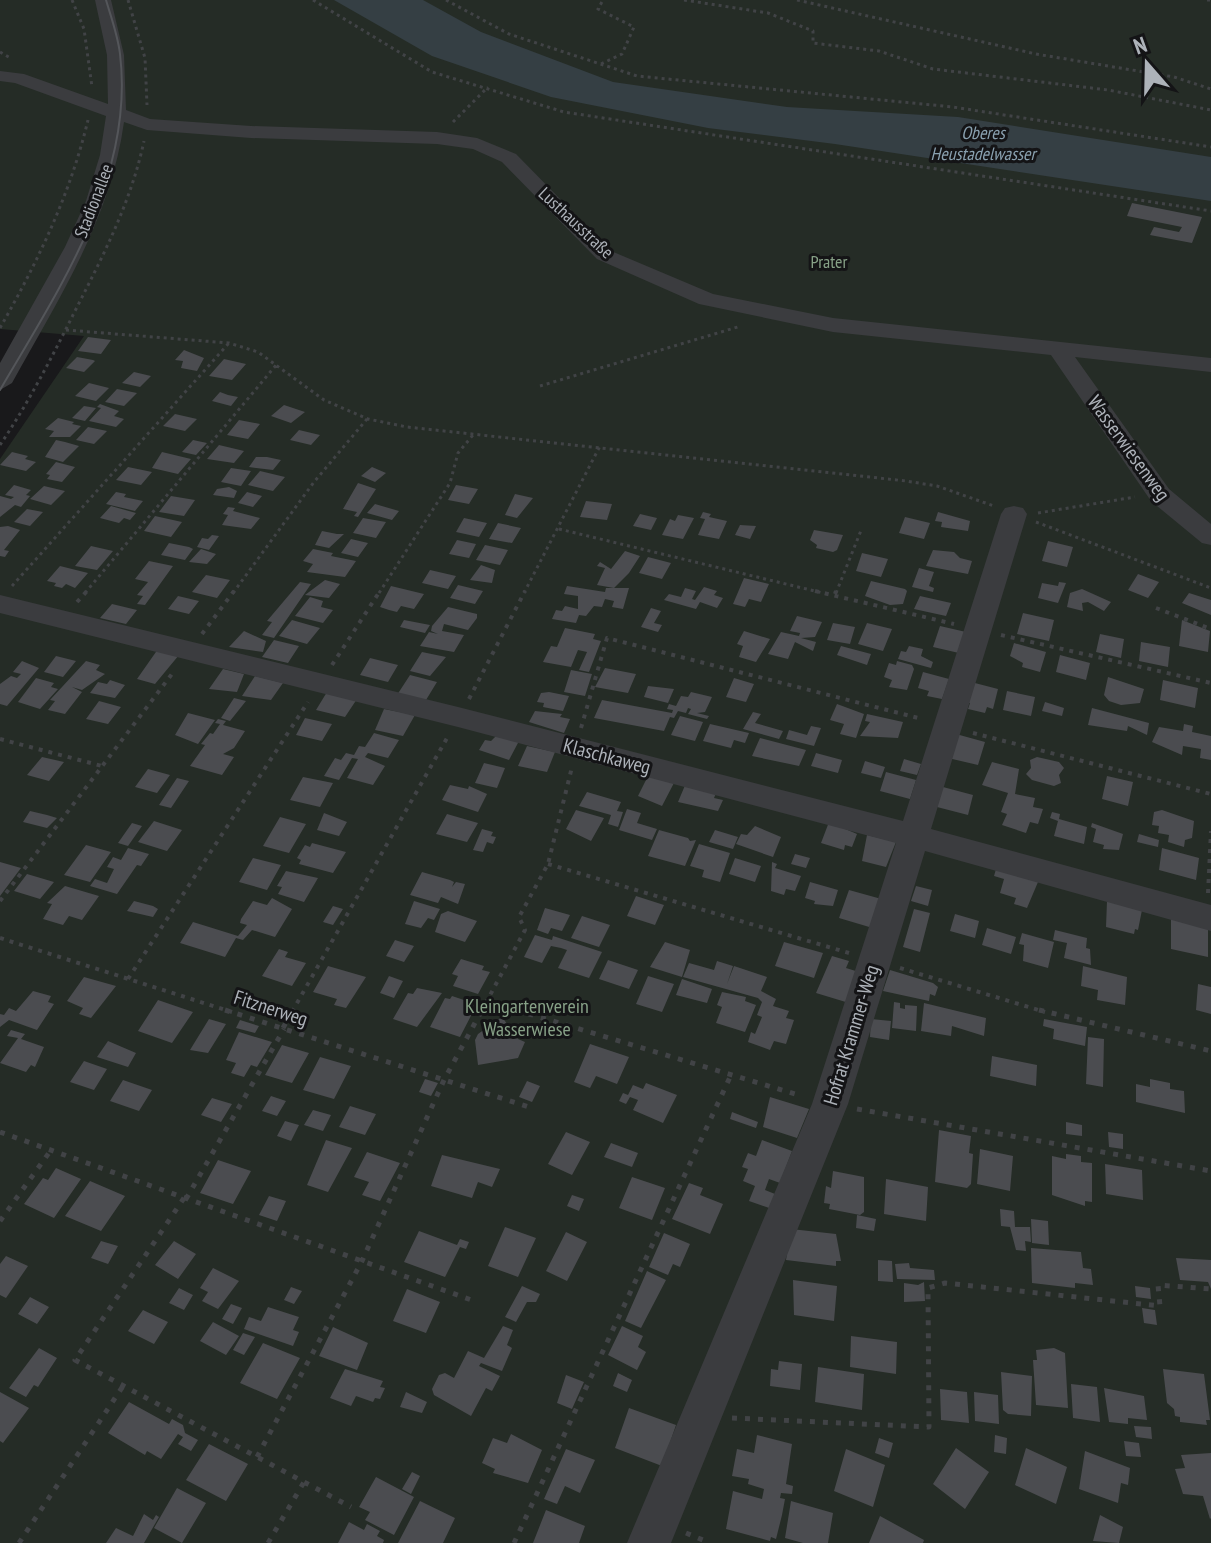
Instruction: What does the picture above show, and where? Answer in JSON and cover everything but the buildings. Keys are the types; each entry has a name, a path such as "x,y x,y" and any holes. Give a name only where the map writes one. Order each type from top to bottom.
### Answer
{"street":[{"name":"Stadionallee","path":"0,383 95,210 111,154 117,50 103,0"},
{"name":"Lusthausstraße","path":"0,67 9,77 92,104 116,102 147,124 251,132 437,138 477,144 509,158 604,255 644,275 707,299 833,325 1211,365"},
{"name":"Wasserwiesenweg","path":"1058,349 1160,495 1211,537"},
{"name":"Hofrat Krammer-Weg","path":"649,1543 830,1104 947,726 1018,515"},
{"name":"Klaschkaweg","path":"5,596 63,619 321,682 913,836 1209,907"}],"path":[{"path":"0,328 35,267 66,202 77,170 92,104 84,29 72,0"},
{"path":"313,0 432,72 564,112 660,129 934,166 1211,211"},
{"path":"446,0 509,34 637,76 953,107 1211,147"},
{"path":"601,64 622,54 634,27 598,9 603,0"},
{"path":"684,0 768,13 813,31 813,43 879,51 933,69 1108,90 1211,110"},
{"path":"797,0 1036,54 1174,77 1211,89"},
{"path":"437,138 488,87"},
{"path":"116,102 146,94"},
{"path":"540,386 782,315"},
{"path":"0,445 18,419 69,322"},
{"path":"66,330 229,343 258,352 324,400 368,419 473,435 600,446 927,484 1211,588"},
{"path":"5,596 229,343"},
{"path":"63,619 277,364"},
{"path":"128,979 450,483 458,453 473,435"},
{"path":"351,1507 75,1360 185,1198 284,1028 458,717 600,446"},
{"path":"1018,515 1160,495"},
{"path":"835,594 862,528"},
{"path":"559,529 1211,683"},
{"path":"1156,608 1211,629"},
{"path":"257,1457 362,1261 444,1080 525,930 519,917 548,864 607,638 1211,794"},
{"path":"0,739 102,766"},
{"path":"1209,907 1211,831"},
{"name":"Fitznerweg","path":"0,938 532,1108"},
{"path":"514,1543 731,1075"},
{"path":"0,1132 477,1302"},
{"path":"0,1221 51,1150"},
{"path":"701,1417 929,1427 928,1288 945,1283 1160,1306 1158,1285 1211,1289"},
{"path":"19,1543 123,1386"},
{"path":"268,1543 304,1482"}],"green space":[{"name":"Kleingartenverein Wasserwiese","path":"0,0 1211,0 1211,1543 0,1543 0,459 84,336 0,329"}],"water":[{"name":"Oberes Heustadelwasser","path":"334,0 423,0 481,32 613,82 787,107 958,117 1211,157 1211,201 835,144 708,128 551,97 432,56"}],"tram line":[{"path":"0,390 46,312 88,230 116,144 122,100 120,54 106,0"}],"park label":[{"name":"Prater","path":"829,262"}]}
